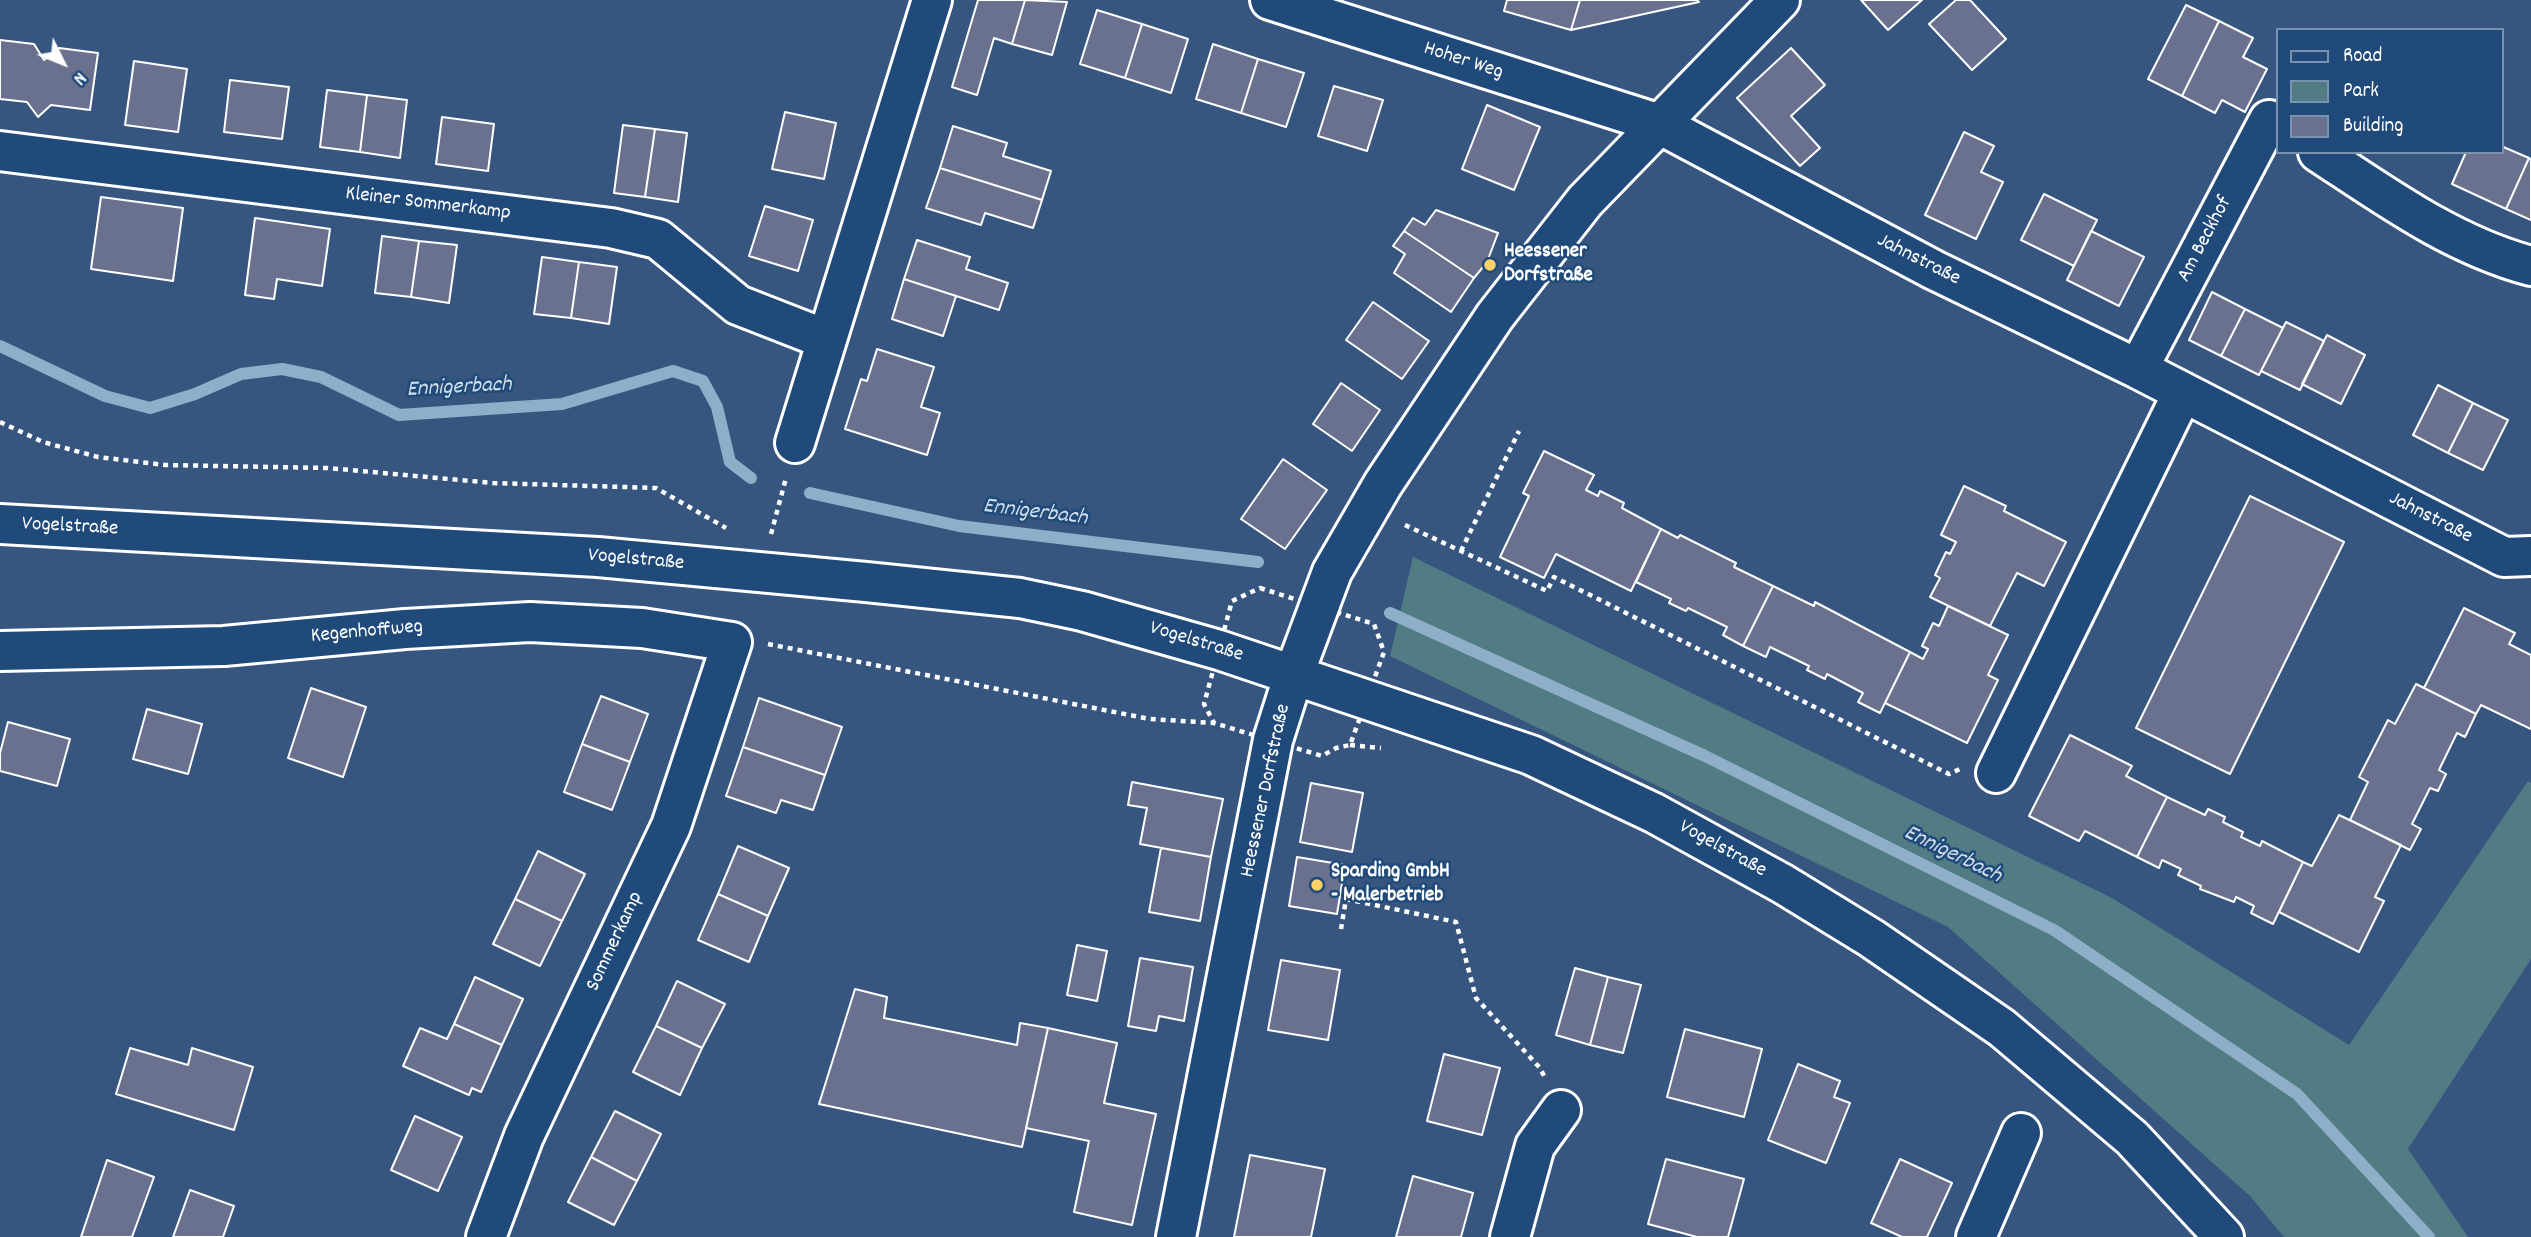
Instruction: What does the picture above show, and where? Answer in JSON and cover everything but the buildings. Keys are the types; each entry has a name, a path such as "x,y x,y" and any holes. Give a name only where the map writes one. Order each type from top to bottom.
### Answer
{"street":[{"path":"795,443 932,0"},
{"name":"Hoher Weg","path":"1270,0 1657,123"},
{"name":"Heessener Dorfstraße","path":"1176,1237 1273,740 1332,572 1451,380 1516,288 1585,201 1657,123 1780,0"},
{"name":"Am Beckhof","path":"2138,369 2269,120 2276,125"},
{"name":"Jahnstraße","path":"1657,123 1934,270 2138,369 2504,557 2531,556"},
{"name":"Kleiner Sommerkamp","path":"0,151 611,228 658,239 737,305 825,340"},
{"path":"2321,154 2396,204 2458,239 2531,266"},
{"path":"1996,773 2183,392"},
{"name":"Vogelstraße","path":"0,524 598,557 1020,598 1143,628 1294,674 1531,755 1654,813 1794,891 1926,975 2002,1028 2132,1138 2224,1237"},
{"name":"Kegenhoffweg","path":"0,650 224,646 405,629 530,622 642,628 732,642"},
{"name":"Sommerkamp","path":"486,1237 524,1136 671,826 732,642"},
{"path":"1510,1237 1535,1146 1561,1110"},
{"path":"1976,1237 2021,1133"}],"path":[{"path":"0,422 43,442 98,457 164,464 328,468 493,484 656,488 721,526 733,530"},
{"path":"1461,551 1519,431"},
{"path":"1369,509 1547,591 1554,577 1949,774 1975,762 1996,773"},
{"path":"732,642 767,643 1150,719 1214,723"},
{"path":"1350,745 1389,749"},
{"path":"1341,929 1346,899 1456,922 1476,998 1540,1068 1561,1110"}],"green space":[{"path":"1413,557 2112,898 2349,1045 2528,781 2531,783 2531,959 2408,1149 2468,1237 2284,1237 2250,1196 1948,927 1390,656"}],"waterway":[{"name":"Ennigerbach","path":"0,346 105,396 150,408 195,394 241,374 282,369 321,377 399,415 562,404 673,371 703,381 717,407 730,462 751,478"},
{"name":"Ennigerbach","path":"810,493 959,526 1258,562"},
{"name":"Ennigerbach","path":"1390,613 1705,756 2054,930 2297,1094 2429,1237"}],"place":[{"name":"Heessener Dorfstraße","path":"1490,265"},
{"name":"Sparding GmbH - Malerbetrieb","path":"1317,885"}]}
